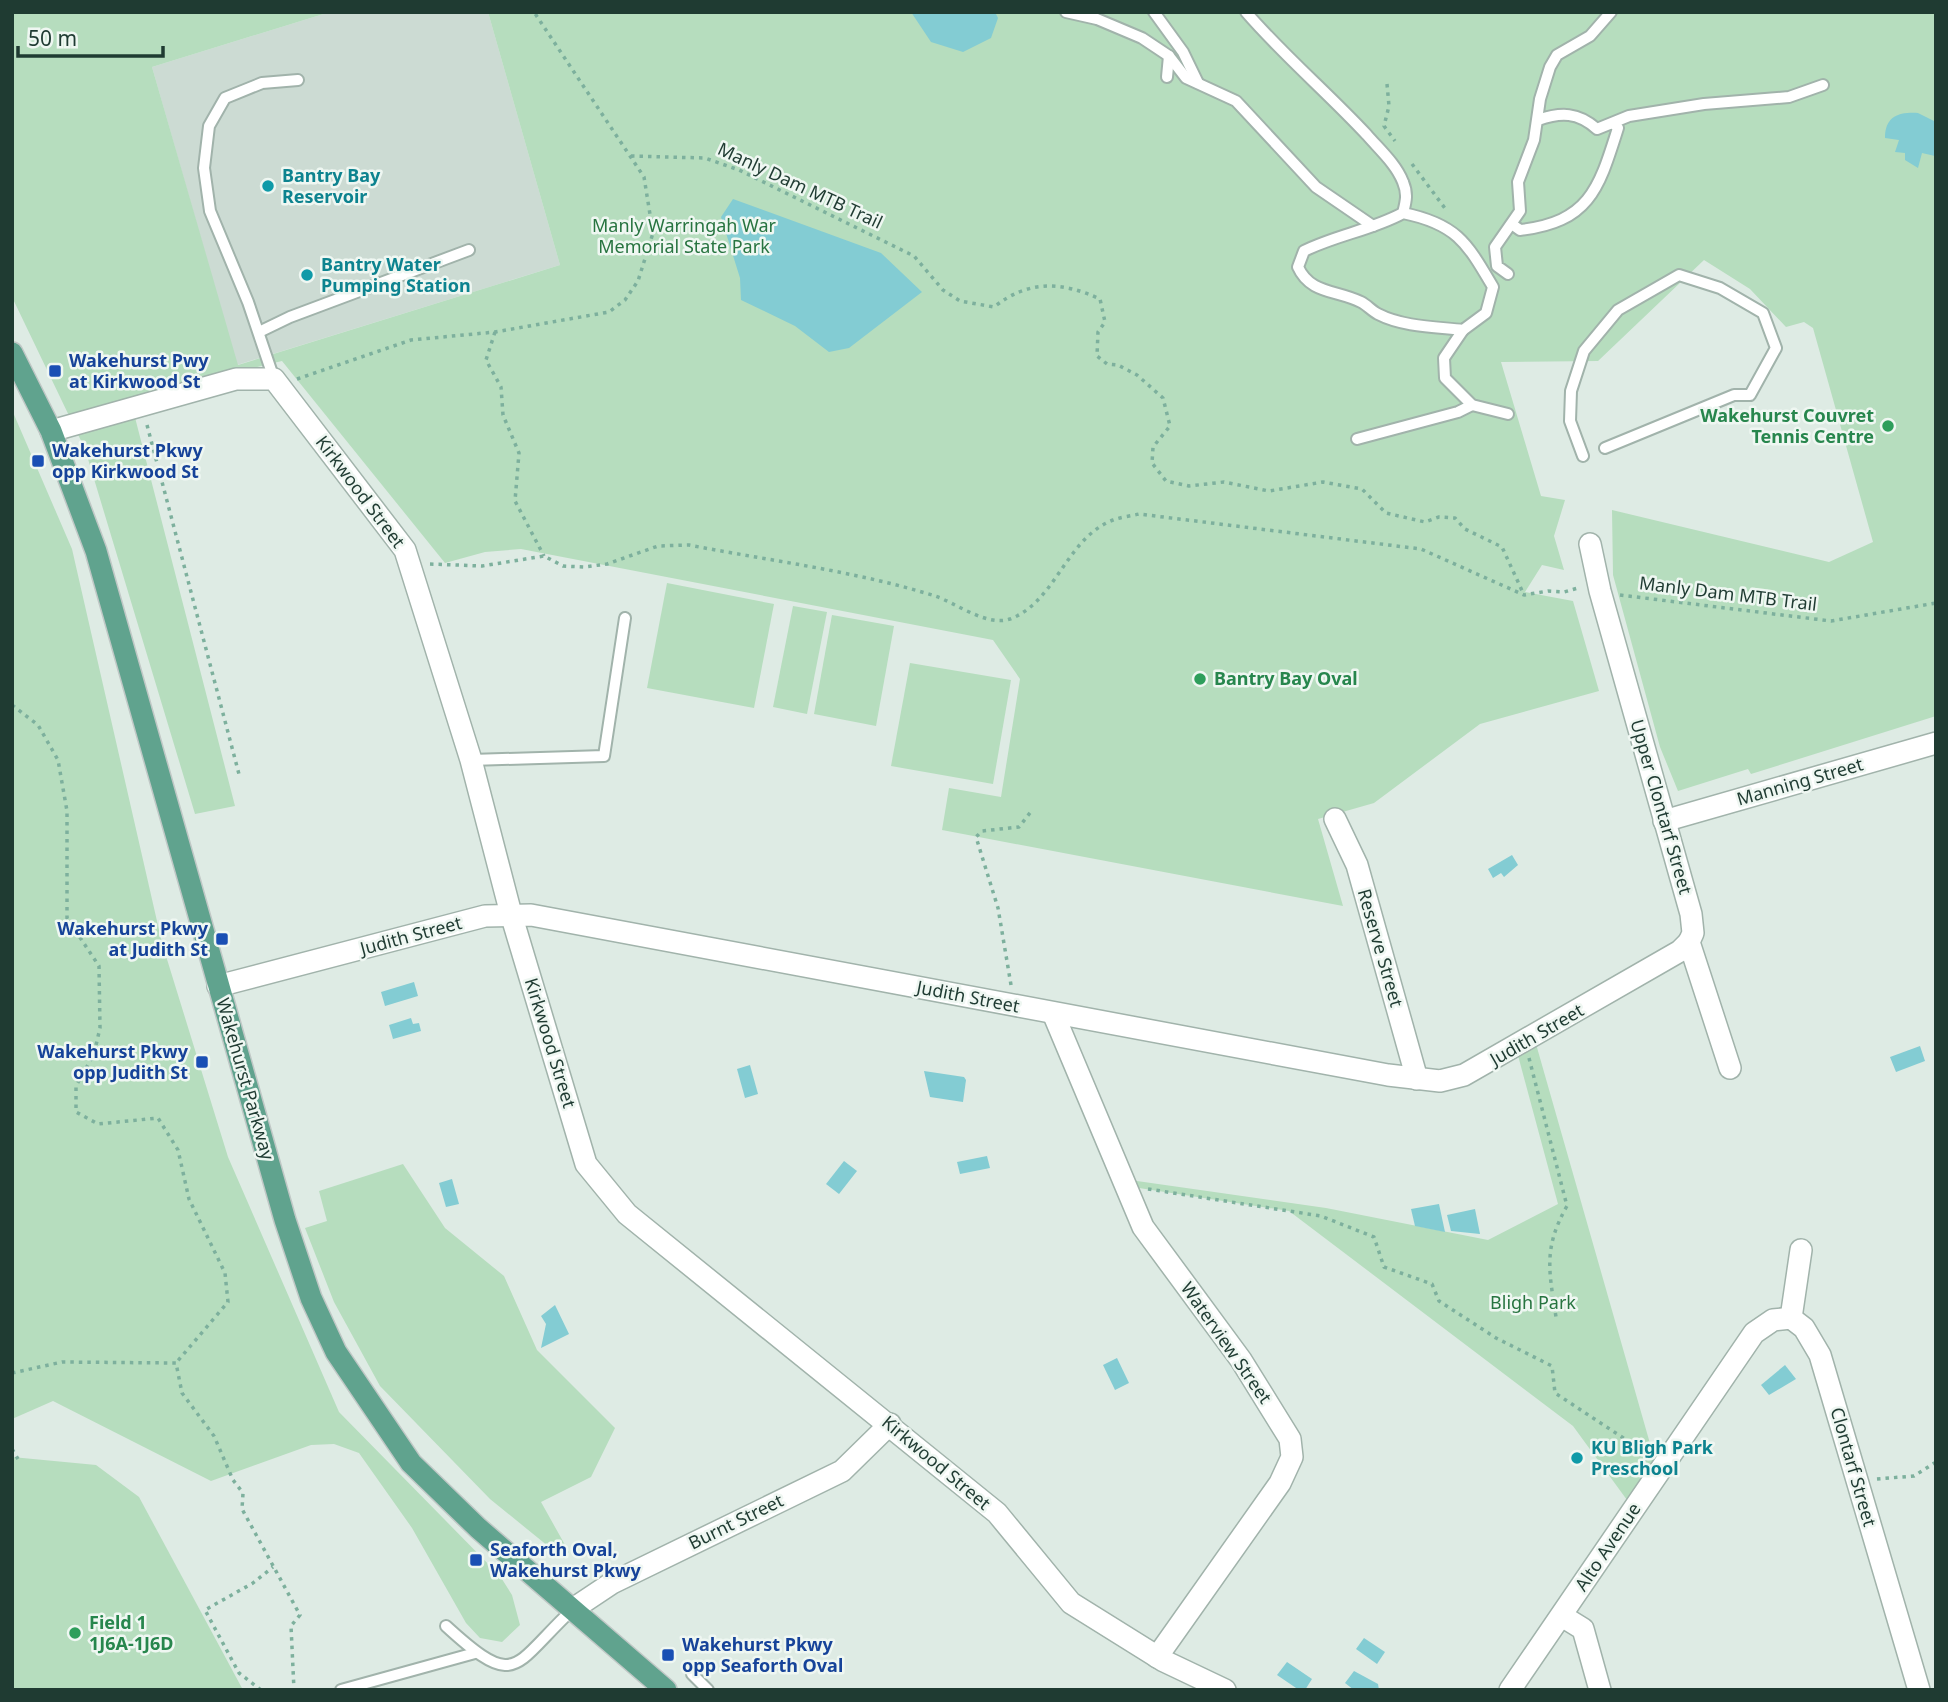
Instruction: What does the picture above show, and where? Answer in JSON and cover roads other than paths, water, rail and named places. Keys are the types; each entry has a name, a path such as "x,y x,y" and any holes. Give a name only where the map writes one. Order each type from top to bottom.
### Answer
{"main road":[{"name":"Wakehurst Parkway","path":"12,353 51,431 96,551 285,1220 311,1298 336,1352 411,1463 470,1521 666,1690"}],"street":[{"path":"51,431 236,379 274,379"},
{"name":"Kirkwood Street","path":"274,379 405,550 471,760 511,914 586,1164 626,1214 890,1424 997,1513 1071,1603 1157,1657 1225,1690"},
{"name":"Upper Clontarf Street","path":"1590,544 1600,592 1691,914 1693,933 1689,942 1730,1068"},
{"name":"Manning Street","path":"1664,821 1936,743"},
{"name":"Reserve Street","path":"1335,819 1357,865 1417,1079"},
{"name":"Judith Street","path":"218,986 485,916 531,915 1054,1013 1440,1081 1464,1075 1524,1043 1680,951 1689,942"},
{"name":"Waterview Street","path":"1054,1013 1143,1227 1241,1360 1290,1439 1292,1457 1280,1483 1157,1657"},
{"path":"1791,1318 1801,1251"},
{"name":"Clontarf Street","path":"1791,1318 1804,1328 1820,1355 1919,1690"},
{"name":"Alto Avenue","path":"1510,1690 1754,1333 1773,1320 1791,1318"},
{"name":"Burnt Street","path":"573,1609 612,1583 842,1471 890,1424"},
{"path":"1562,1616 1583,1629 1601,1690"}],"lane":[{"path":"1066,12 1097,19 1142,38 1169,56 1186,78 1236,101 1316,187 1373,226"},
{"path":"1154,12 1183,52 1198,83"},
{"path":"1246,12 1273,44 1324,89 1391,161 1403,180 1408,197 1403,213"},
{"path":"1507,274 1497,266 1495,247 1513,225 1520,211 1518,182 1538,120 1543,88 1557,55 1571,44 1590,36 1611,12"},
{"path":"1167,77 1169,56"},
{"path":"274,379 259,332 210,211 204,168 209,126 225,98 262,83 298,79"},
{"path":"1538,120 1564,114 1583,116 1597,129 1629,116 1704,104 1789,97 1823,85"},
{"path":"1513,225 1520,230 1556,224 1576,212 1604,173 1618,128 1614,124"},
{"path":"1463,330 1419,325 1379,315 1362,302 1315,287 1303,279 1298,267 1304,251 1327,239 1373,226 1403,213 1424,218 1457,233 1493,287 1486,313 1463,330 1444,358 1444,378 1472,404 1508,414"},
{"path":"259,332 290,317 469,250"},
{"path":"1583,456 1570,421 1571,391 1584,351 1618,310 1679,275 1720,288 1763,313 1776,348 1750,395 1734,395 1605,448"},
{"path":"1357,439 1458,412 1472,404"},
{"path":"471,760 604,756 625,618"},
{"path":"446,1626 475,1653 498,1666 512,1666 524,1659 573,1609"},
{"path":"341,1690 475,1653"},
{"path":"692,1674 708,1690"}],"water":[{"path":"911,12 995,12 998,18 991,38 963,52 931,42"},
{"path":"1905,113 1918,113 1936,122 1936,164 1935,156 1922,153 1918,168 1905,160 1905,153 1895,152 1899,140 1885,138 1890,120"},
{"path":"733,199 881,253 922,292 849,348 829,352 795,326 741,300 740,278 721,217"},
{"path":"1512,855 1518,865 1504,877 1501,873 1493,878 1488,869"},
{"path":"414,982 418,996 385,1006 381,992"},
{"path":"411,1018 413,1024 419,1023 421,1031 393,1039 389,1025"},
{"path":"1920,1046 1925,1061 1896,1072 1890,1057"},
{"path":"750,1065 758,1094 745,1098 737,1069"},
{"path":"924,1071 964,1077 966,1080 963,1102 930,1097"},
{"path":"987,1156 990,1168 960,1174 957,1162"},
{"path":"844,1161 857,1171 839,1194 826,1184"},
{"path":"452,1179 459,1204 446,1207 439,1183"},
{"path":"1439,1204 1445,1232 1415,1226 1411,1209"},
{"path":"1475,1209 1480,1234 1451,1231 1447,1215"},
{"path":"555,1305 569,1334 541,1348 546,1324 541,1316"},
{"path":"1117,1358 1129,1383 1115,1390 1103,1365"},
{"path":"1785,1365 1796,1379 1769,1395 1761,1385"},
{"path":"1364,1638 1385,1652 1377,1664 1356,1649"},
{"path":"1287,1662 1312,1679 1305,1690 1299,1690 1277,1675"},
{"path":"1354,1671 1378,1684 1379,1690 1354,1690 1345,1683"}],"place":[{"name":"Bantry Bay Reservoir","path":"268,186"},
{"name":"Bantry Water Pumping Station","path":"307,275"},
{"name":"Wakehurst Pwy at Kirkwood St","path":"55,371"},
{"name":"Wakehurst Couvret Tennis Centre","path":"1888,426"},
{"name":"Wakehurst Pkwy opp Kirkwood St","path":"38,461"},
{"name":"Bantry Bay Oval","path":"1200,679"},
{"name":"Wakehurst Pkwy at Judith St","path":"222,939"},
{"name":"Wakehurst Pkwy opp Judith St","path":"202,1062"},
{"name":"KU Bligh Park Preschool","path":"1577,1458"},
{"name":"Seaforth Oval, Wakehurst Pkwy","path":"476,1560"},
{"name":"Field 1 1J6A-1J6D","path":"75,1633"},
{"name":"Wakehurst Pkwy opp Seaforth Oval","path":"668,1655"}],"park label":[{"name":"Manly Warringah War Memorial State Park","path":"684,236"},
{"name":"Bligh Park","path":"1533,1303"}]}
